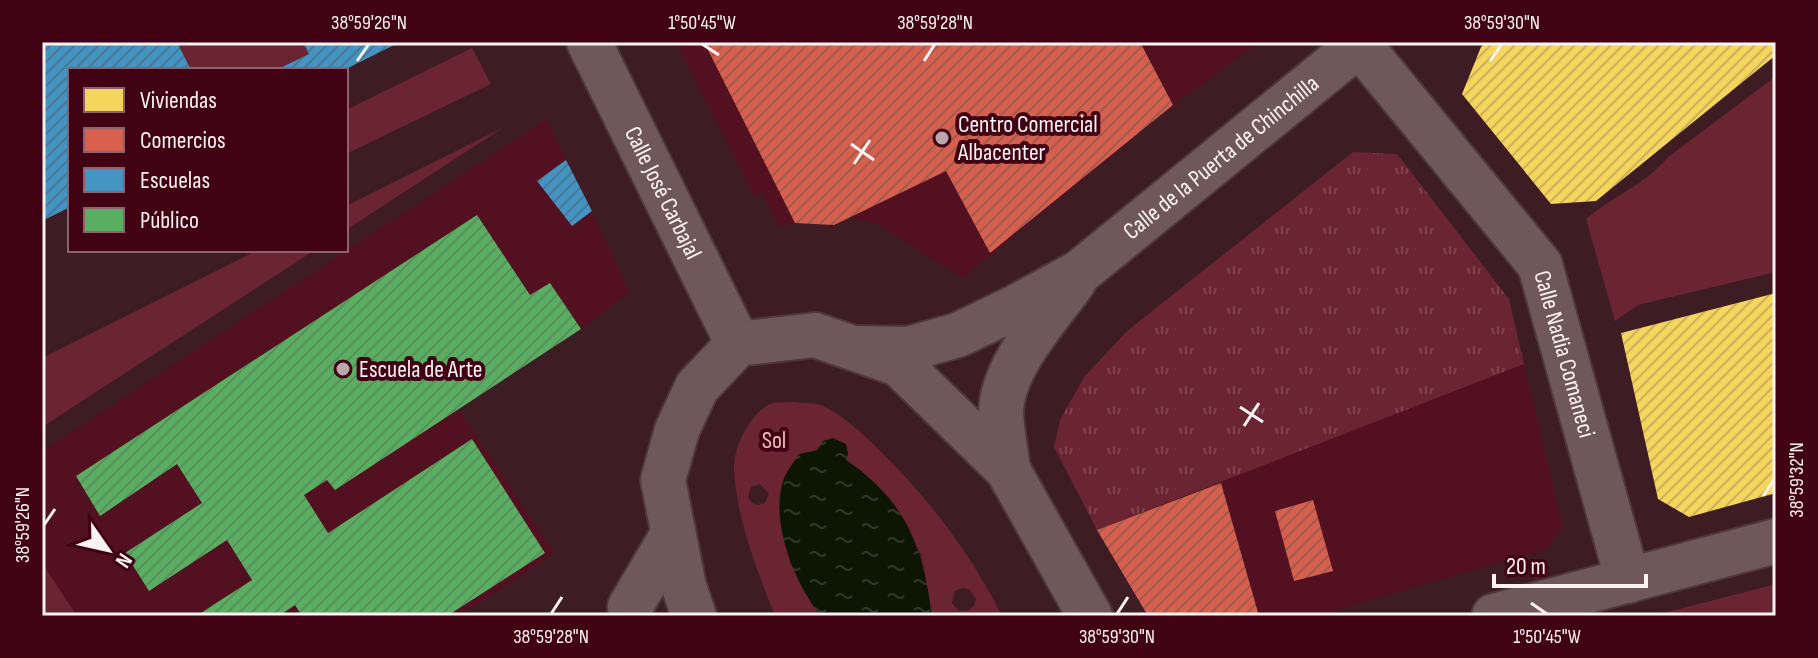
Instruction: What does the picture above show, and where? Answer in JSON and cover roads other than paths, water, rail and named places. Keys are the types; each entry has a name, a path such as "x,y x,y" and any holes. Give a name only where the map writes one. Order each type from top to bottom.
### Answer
{"street":[{"name":"Calle José Carbajal","path":"589,42 738,344"},
{"name":"Calle de la Puerta de Chinchilla","path":"852,348 908,349 958,335 1080,272 1360,43"},
{"name":"Calle Nadia Comaneci","path":"1360,43 1540,265 1628,581"},
{"name":"Calle de la Puerta de Chinchilla","path":"1008,470 1001,413 1006,384 1020,356 1080,272"},
{"path":"621,612 692,616 663,480 677,430 697,387 738,344 815,335 899,364 1008,470 1090,616"},
{"path":"621,612 673,534"},
{"path":"1494,616 1776,541"}],"water":[{"path":"833,438 846,444 846,460 883,492 908,527 923,568 932,616 821,616 802,588 782,534 780,497 783,481 799,454 818,450 823,441"}],"place":[{"name":"Centro Comercial Albacenter","path":"942,138"},
{"name":"Escuela de Arte","path":"343,369"}],"park label":[{"name":"Sol","path":"774,440"}]}
